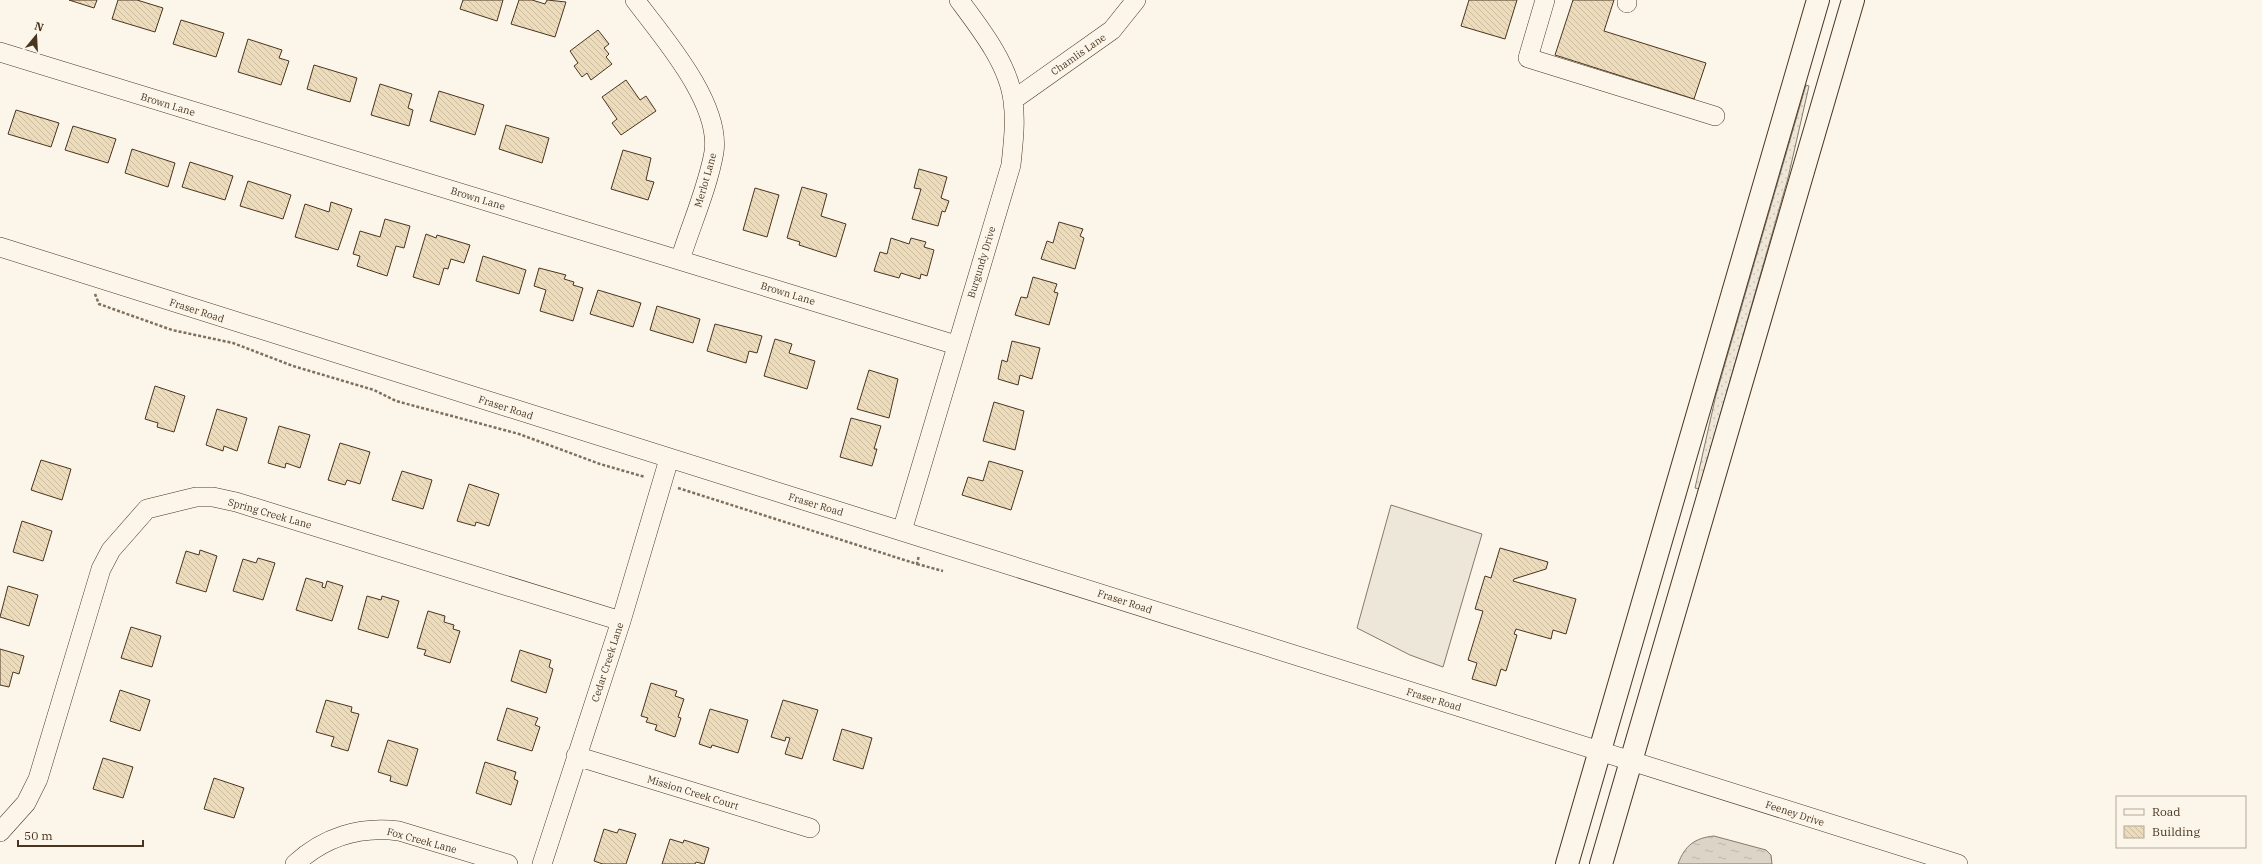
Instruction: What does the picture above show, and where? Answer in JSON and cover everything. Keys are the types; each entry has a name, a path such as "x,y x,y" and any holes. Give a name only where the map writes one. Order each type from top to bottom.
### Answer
{"main road":[{"path":"1567,864 1818,0"},
{"path":"1602,864 1853,0"}],"street":[{"name":"Merlot Lane","path":"635,0 688,73 704,100 712,127 714,150 680,260"},
{"name":"Burgundy Drive","path":"902,531 956,345 1011,165 1014,136 1014,100 995,49 959,0"},
{"name":"Chamlis Lane","path":"1014,100 1112,30 1136,0"},
{"path":"1545,0 1528,58 1715,116"},
{"name":"Brown Lane","path":"0,52 956,345"},
{"name":"Fraser Road","path":"0,247 1631,761"},
{"name":"Cedar Creek Lane","path":"542,864 621,621 670,459"},
{"name":"Spring Creek Lane","path":"0,832 26,803 38,779 101,569 111,550 147,509 196,497 212,497 236,502 621,621"},
{"name":"Mission Creek Court","path":"576,756 810,828"},
{"name":"Feeney Drive","path":"1631,761 1912,858 1958,864"},
{"name":"Fox Creek Lane","path":"295,864 306,854 325,842 349,833 382,829 399,831 508,864"}],"path":[{"path":"98,278 95,296 99,304 150,323 172,330 233,343 293,366 374,390 396,401 422,406 519,434 600,464 943,571"},
{"path":"917,564 925,538"}],"shaded area":[{"path":"1806,85 1809,86 1788,178 1699,489 1695,488 1716,395"},
{"path":"1391,505 1482,534 1443,667 1410,655 1357,628"}],"water":[{"path":"1714,836 1766,850 1771,855 1772,864 1678,864 1687,847 1696,841"}],"building":[{"path":"69,0 97,0 94,8"},
{"path":"118,0 137,0 163,8 155,32 112,19"},
{"path":"463,0 503,0 497,21 460,9"},
{"path":"519,0 532,0 545,4 547,0 566,2 555,37 511,24"},
{"path":"1469,0 1517,0 1505,39 1461,26"},
{"path":"1573,0 1614,0 1604,31 1706,63 1694,99 1555,55"},
{"path":"181,20 224,33 216,57 173,44"},
{"path":"598,30 609,44 604,48 609,54 606,57 612,64 591,80 587,73 582,77 574,66 578,63 570,51"},
{"path":"248,39 282,50 279,58 289,61 281,85 238,72"},
{"path":"314,65 357,78 350,102 307,89"},
{"path":"626,80 640,100 646,96 656,111 621,135 612,123 617,119 602,97"},
{"path":"380,84 412,94 408,108 413,110 409,126 371,115"},
{"path":"439,91 484,105 475,135 430,121"},
{"path":"16,110 59,123 51,147 8,134"},
{"path":"506,125 549,138 542,163 499,149"},
{"path":"73,126 116,139 108,163 65,150"},
{"path":"132,149 175,163 168,187 125,173"},
{"path":"623,150 651,158 646,180 654,182 648,200 611,189"},
{"path":"190,162 233,176 225,200 182,187"},
{"path":"919,169 947,177 941,198 949,201 945,212 942,211 938,226 912,219 921,189 914,188"},
{"path":"248,181 291,195 283,219 240,206"},
{"path":"802,187 827,194 821,216 846,224 836,257 799,245 800,242 787,238"},
{"path":"755,188 779,195 767,237 743,230"},
{"path":"331,202 352,209 338,250 295,237 305,204 329,212"},
{"path":"385,219 410,226 404,248 396,246 387,276 357,266 360,256 353,254 360,231 380,237"},
{"path":"1059,222 1083,229 1080,236 1084,238 1075,269 1041,259 1047,241 1053,243"},
{"path":"426,234 436,238 437,235 470,245 464,263 451,259 448,269 444,268 439,285 413,277"},
{"path":"891,238 909,244 911,238 926,242 924,247 934,250 927,276 921,274 920,279 901,273 899,278 874,271 880,252 887,254"},
{"path":"483,256 526,270 519,294 476,281"},
{"path":"539,268 566,275 564,279 574,282 573,285 583,288 573,321 540,311 546,290 534,286"},
{"path":"1033,277 1057,284 1054,292 1058,293 1049,325 1015,315 1021,297 1027,298"},
{"path":"598,290 641,303 633,327 590,314"},
{"path":"657,306 700,319 693,343 650,330"},
{"path":"715,324 762,336 757,353 749,351 746,363 707,351"},
{"path":"775,339 792,344 789,353 815,361 807,389 764,376"},
{"path":"1012,341 1040,348 1032,379 1020,375 1018,385 998,379 1002,360 1007,362"},
{"path":"869,370 898,379 889,418 857,409"},
{"path":"155,386 185,396 174,432 157,427 158,423 145,419"},
{"path":"994,402 1024,411 1015,450 983,441"},
{"path":"217,409 247,418 237,451 224,446 223,451 206,445"},
{"path":"851,418 881,426 874,449 877,449 872,466 840,457"},
{"path":"279,426 310,435 300,468 286,463 285,468 268,463"},
{"path":"340,443 370,452 360,484 347,480 345,485 328,480"},
{"path":"41,460 71,469 62,500 31,490"},
{"path":"989,461 1023,471 1011,510 962,495 968,477 983,481"},
{"path":"402,471 432,480 423,509 392,500"},
{"path":"469,484 499,494 489,526 476,522 475,526 457,521"},
{"path":"22,521 52,531 43,561 13,552"},
{"path":"1500,548 1548,562 1546,569 1514,579 1513,581 1576,599 1566,634 1553,630 1551,639 1516,629 1514,634 1517,635 1506,671 1501,669 1496,686 1472,679 1477,663 1468,660 1483,611 1475,609 1485,576 1491,578"},
{"path":"200,550 217,556 206,592 176,583 186,551 199,555"},
{"path":"258,558 275,563 263,600 233,591 243,559 256,563"},
{"path":"306,578 323,583 322,587 325,588 327,581 343,586 332,621 296,610"},
{"path":"8,586 38,595 29,626 0,617"},
{"path":"367,596 381,600 382,596 399,601 388,638 358,629"},
{"path":"428,611 445,616 444,622 454,625 453,629 460,631 450,663 424,655 426,650 417,648"},
{"path":"131,627 161,636 152,667 121,658"},
{"path":"0,649 24,656 19,674 13,672 9,687 0,685"},
{"path":"520,650 551,660 549,667 553,669 546,693 511,681"},
{"path":"651,683 677,691 675,696 684,699 678,717 681,718 675,737 655,730 657,725 646,722 648,718 641,716"},
{"path":"120,690 150,700 140,731 110,721"},
{"path":"326,700 352,707 351,712 359,714 348,751 331,746 334,737 316,732"},
{"path":"783,700 818,710 802,759 785,754 790,738 786,737 785,741 771,737"},
{"path":"507,708 538,718 535,725 540,727 532,751 497,740"},
{"path":"710,709 748,720 738,753 712,745 711,748 699,744"},
{"path":"842,729 872,738 863,769 833,760"},
{"path":"388,740 418,749 407,786 390,781 391,776 378,772"},
{"path":"103,758 133,767 123,798 93,789"},
{"path":"485,762 516,772 514,779 518,781 511,805 476,793"},
{"path":"214,778 244,788 234,818 204,809"},
{"path":"604,829 617,833 619,829 636,834 626,864 603,864 594,861"},
{"path":"670,839 683,843 684,840 709,848 704,864 696,862 695,864 662,864"}]}
